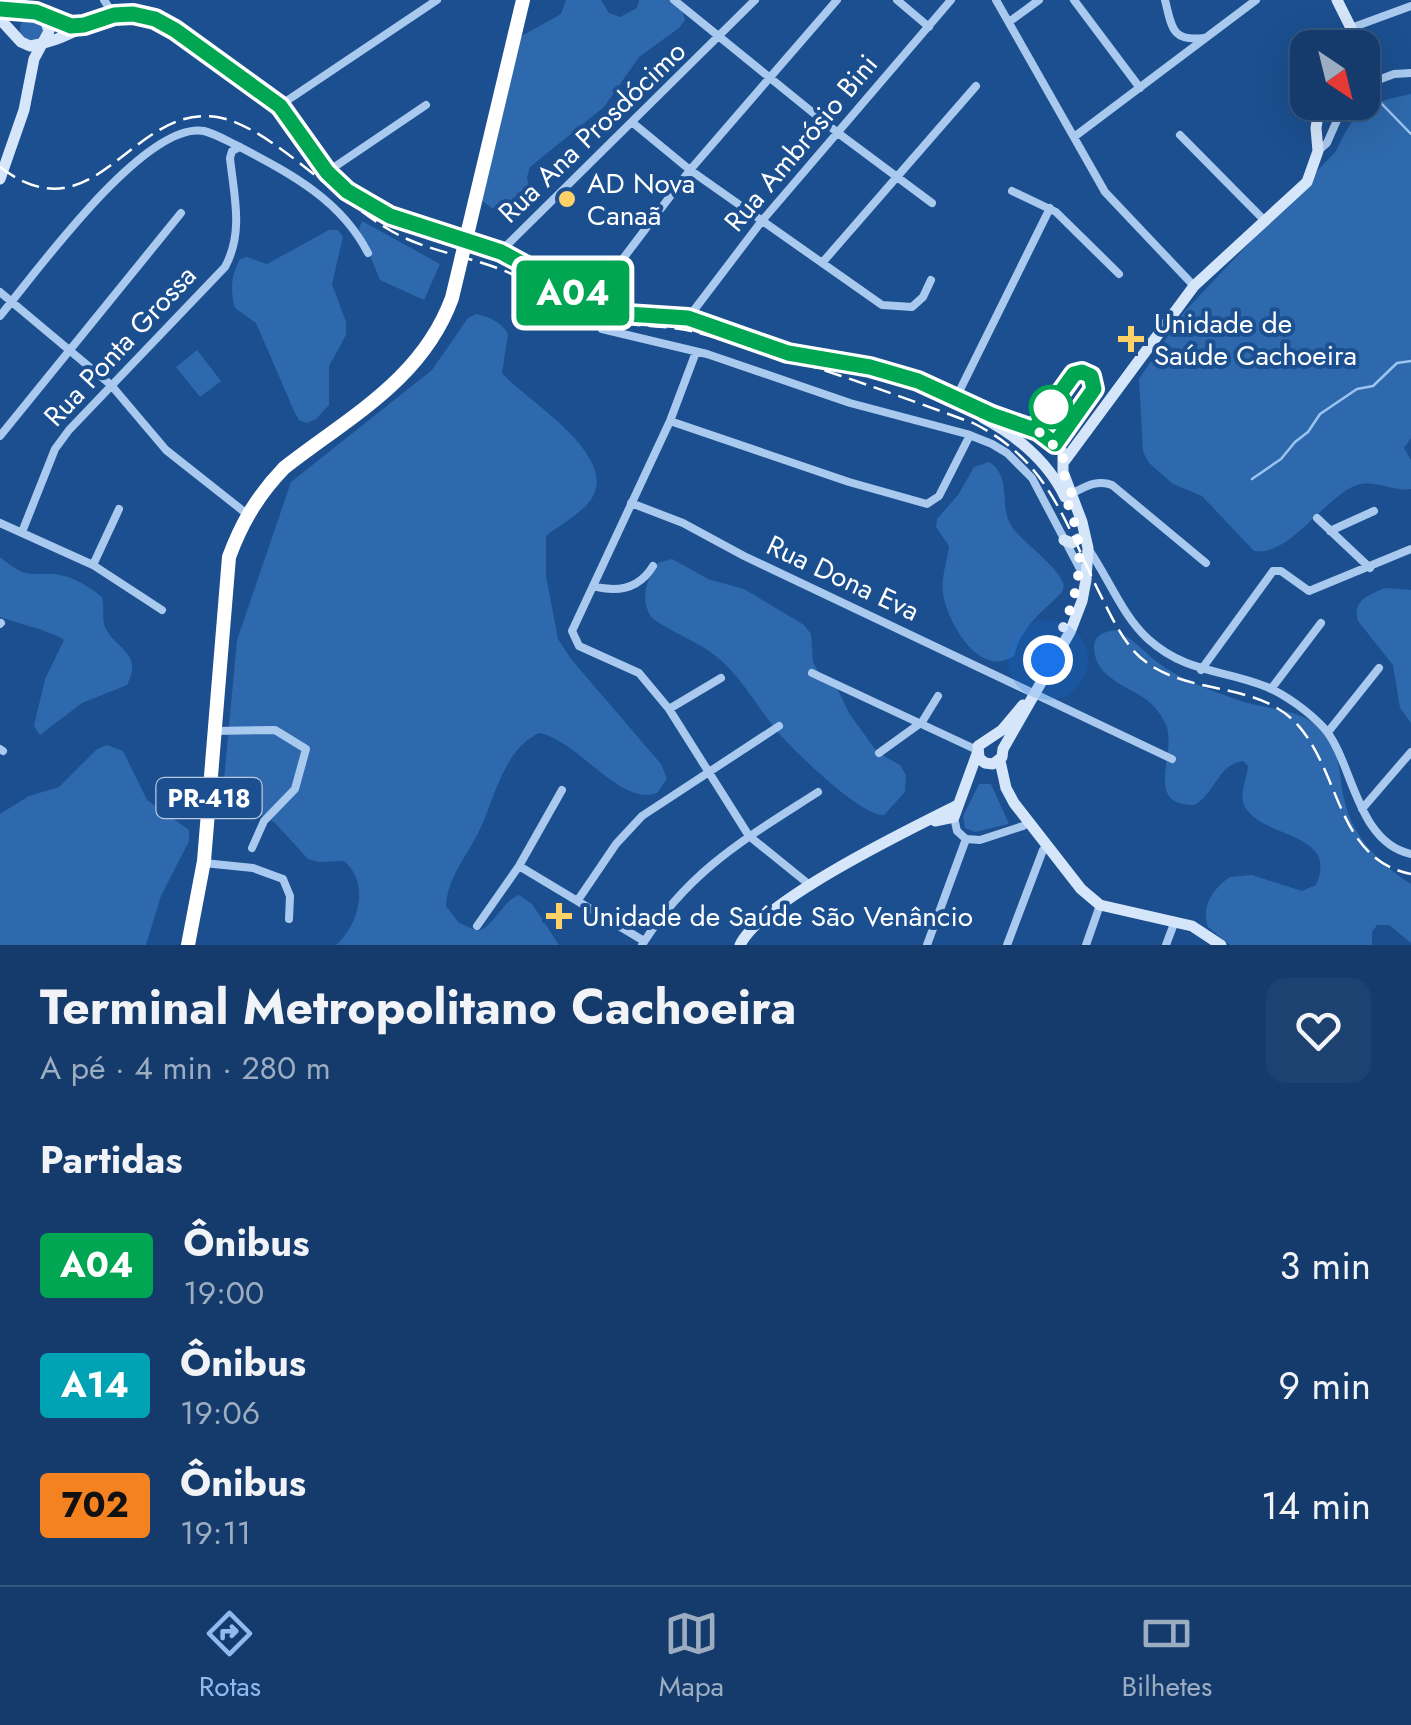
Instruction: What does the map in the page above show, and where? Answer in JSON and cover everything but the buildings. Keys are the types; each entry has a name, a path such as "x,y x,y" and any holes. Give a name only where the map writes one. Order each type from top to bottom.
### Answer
{"highway":[{"name":"PR-418","path":"188,945 204,864 229,558 247,514 284,468 406,372 430,346 444,322 523,0"}],"main road":[{"path":"1336,0 1350,28"},
{"path":"0,9 44,16 65,25 84,25"},
{"path":"27,12 16,23 30,73"},
{"path":"0,19 25,45 40,44 114,15 155,19 280,106 330,175 366,204 390,216 501,252 618,312 688,318 788,353 870,367 906,378 916,387 1050,439 1062,457 1075,544 1082,565 1078,614 1035,691 989,757 970,776 956,811 898,833 811,886 756,922 740,945"},
{"path":"0,180 15,142 30,73 49,31 44,16"},
{"path":"1047,467 1057,467 1062,457 1076,446 1194,286 1307,182 1318,151 1317,120"},
{"path":"955,401 1022,443 1068,495"},
{"path":"1022,443 1024,432 1032,429"},
{"path":"1035,691 1012,719 992,738 984,740 1000,790 1023,826 1048,849"},
{"path":"992,738 989,757 1014,803 1081,889 1100,905 1175,922 1204,932 1220,944"}],"street":[{"path":"104,0 114,15"},
{"path":"280,106 436,0"},
{"path":"674,0 838,133 932,203"},
{"name":"Rua Ana Prosdócimo","path":"501,252 755,0"},
{"path":"591,301 690,170 836,0"},
{"path":"897,0 928,27"},
{"name":"Rua Ambrósio Bini","path":"688,318 762,222 951,0"},
{"path":"996,0 1105,192 1194,286"},
{"path":"1009,22 1039,0"},
{"path":"1074,0 1140,88"},
{"path":"1165,0 1172,27 1179,36 1187,40 1207,38"},
{"path":"1074,136 1256,0"},
{"path":"1350,28 1411,6"},
{"path":"1380,79 1411,74"},
{"path":"822,263 976,86"},
{"path":"317,193 330,175 426,105"},
{"path":"1318,151 1327,143 1337,120"},
{"path":"633,123 690,170 882,305 912,307 932,280"},
{"path":"0,316 100,195 156,147 182,133 203,131 298,178 350,224 368,253"},
{"path":"1180,135 1266,222"},
{"name":"Rua Ponta Grossa","path":"22,532 55,449 225,267 238,234 230,158 232,151 240,147"},
{"path":"1012,190 1050,208 1119,274"},
{"path":"955,401 1050,208"},
{"path":"0,436 181,213"},
{"path":"0,292 111,385 166,450 247,514"},
{"path":"618,312 618,334"},
{"path":"602,329 696,352 850,403 970,435 1008,453 1032,478 1075,544 1102,570 1130,620 1148,638 1201,670 1271,689 1328,732 1362,809 1387,842 1411,854"},
{"path":"696,352 670,421 572,631 579,646 640,673 669,710 749,836 811,886"},
{"path":"670,421 849,482 927,504 939,496 970,435"},
{"path":"1068,495 1094,483 1112,485 1206,563"},
{"name":"Rua Dona Eva","path":"630,503 683,523 744,556 1172,759"},
{"path":"93,565 120,509"},
{"path":"1330,530 1374,511"},
{"path":"1317,518 1370,568"},
{"path":"0,523 93,565 162,610"},
{"path":"1075,544 1082,565 1102,570"},
{"path":"1201,670 1273,571 1280,571 1309,591 1411,549"},
{"path":"593,586 614,590 633,586 653,566"},
{"path":"1271,689 1321,623"},
{"path":"1328,732 1379,668"},
{"path":"812,673 989,757"},
{"path":"669,710 721,678"},
{"path":"879,753 922,722 938,696"},
{"path":"578,900 616,844 642,816 779,726"},
{"path":"214,730 275,730 306,750 295,789 264,821 252,848"},
{"path":"1362,809 1411,752"},
{"path":"478,926 519,866 562,790"},
{"path":"519,866 643,943 673,899 694,878 749,836 818,792"},
{"path":"956,811 957,831 966,839 980,840 1023,826"},
{"path":"926,945 966,839"},
{"path":"1007,945 1048,849"},
{"path":"204,864 253,868 283,879 290,896 289,920"},
{"path":"1086,945 1100,905"},
{"path":"1166,945 1175,922"}],"shaded area":[{"path":"566,0 601,0 609,13 620,17 637,8 639,0 679,0 685,20 639,57 604,107 530,167 527,177 531,205 523,215 492,208 478,198 518,38 561,14"},
{"path":"32,17 41,20 41,38 32,41 23,38 20,29 23,20"},
{"path":"1411,94 1411,438 1404,448 1411,460 1411,489 1357,485 1281,545 1254,551 1202,496 1173,484 1149,463 1143,452 1139,379 1184,312 1336,151 1354,120 1380,120 1382,101"},
{"path":"362,221 440,264 424,300 380,280 359,229"},
{"path":"329,230 338,230 343,237 332,284 346,322 346,335 329,366 329,405 307,423 299,420 294,411 256,323 235,308 232,283 240,259 247,257 267,264"},
{"path":"476,314 495,321 508,334 502,373 567,430 593,466 597,484 590,501 546,536 546,576 558,639 661,764 667,779 657,793 643,795 628,790 568,747 539,733 517,750 509,762 481,827 455,874 446,906 459,923 478,931 519,895 532,904 559,945 336,945 351,927 358,904 359,892 352,870 344,861 308,859 274,822 223,790 237,640 291,482 432,370 468,318"},
{"path":"197,350 221,381 200,397 176,367"},
{"path":"989,462 1001,476 1012,527 1056,571 1064,586 1027,628 1014,656 1001,661 977,654 951,619 943,594 949,546 936,527 937,519 958,495 974,467"},
{"path":"0,557 20,571 72,578 102,597 106,629 131,659 127,685 82,703 40,735 34,726 45,679 64,640 0,617"},
{"path":"672,559 708,579 744,589 804,625 811,634 813,662 819,673 838,690 877,752 900,765 906,775 905,792 884,815 860,805 811,766 717,657 651,617 645,597 650,576 658,563"},
{"path":"1385,588 1411,590 1411,723 1400,708 1393,665 1358,621 1359,604"},
{"path":"1115,630 1181,677 1247,703 1296,714 1326,735 1359,835 1387,867 1411,884 1411,943 1389,925 1377,925 1372,932 1372,945 1230,945 1208,927 1206,912 1210,899 1230,877 1252,875 1302,891 1316,885 1320,867 1317,854 1308,845 1265,825 1244,805 1248,766 1243,761 1222,773 1194,805 1178,803 1169,796 1165,776 1169,736 1164,722 1147,700 1106,674 1096,658 1098,637"},
{"path":"107,745 123,751 147,800 189,830 189,841 161,896 146,945 0,945 0,814 29,796 59,787 96,750"},
{"path":"979,784 991,784 1009,824 975,832 965,828 963,816"}],"waterway":[{"path":"1380,102 1411,134"},
{"path":"1252,479 1281,459 1320,414 1357,389 1373,386 1397,363 1411,361"}],"railway":[{"path":"0,167 33,185 62,188 88,180 160,130 187,118 217,117 262,136 359,210 407,239 501,269 590,315 614,322 687,330 734,342 973,423 999,438 1038,475 1132,649 1150,665 1170,675 1258,699 1296,723 1311,743 1342,811 1368,851 1386,865 1411,874"}],"bus line":[{"name":"A04","path":"0,9 36,12 71,26 114,15 155,19 280,106 327,172 366,204 390,216 501,252 601,306 627,314 688,318 788,353 870,367 918,381 1038,431 1055,444 1094,389 1091,376 1074,374 1038,424"}],"place":[{"name":"AD Nova Canaã","path":"567,199"},
{"name":"Unidade de Saúde Cachoeira","path":"1131,339"},
{"name":"Unidade de Saúde São Venâncio","path":"559,916"}],"route":[{"path":"1048,660 1075,599 1081,557 1076,525 1065,497 1072,494 1063,472 1063,454 1038,431 1051,407"}]}
